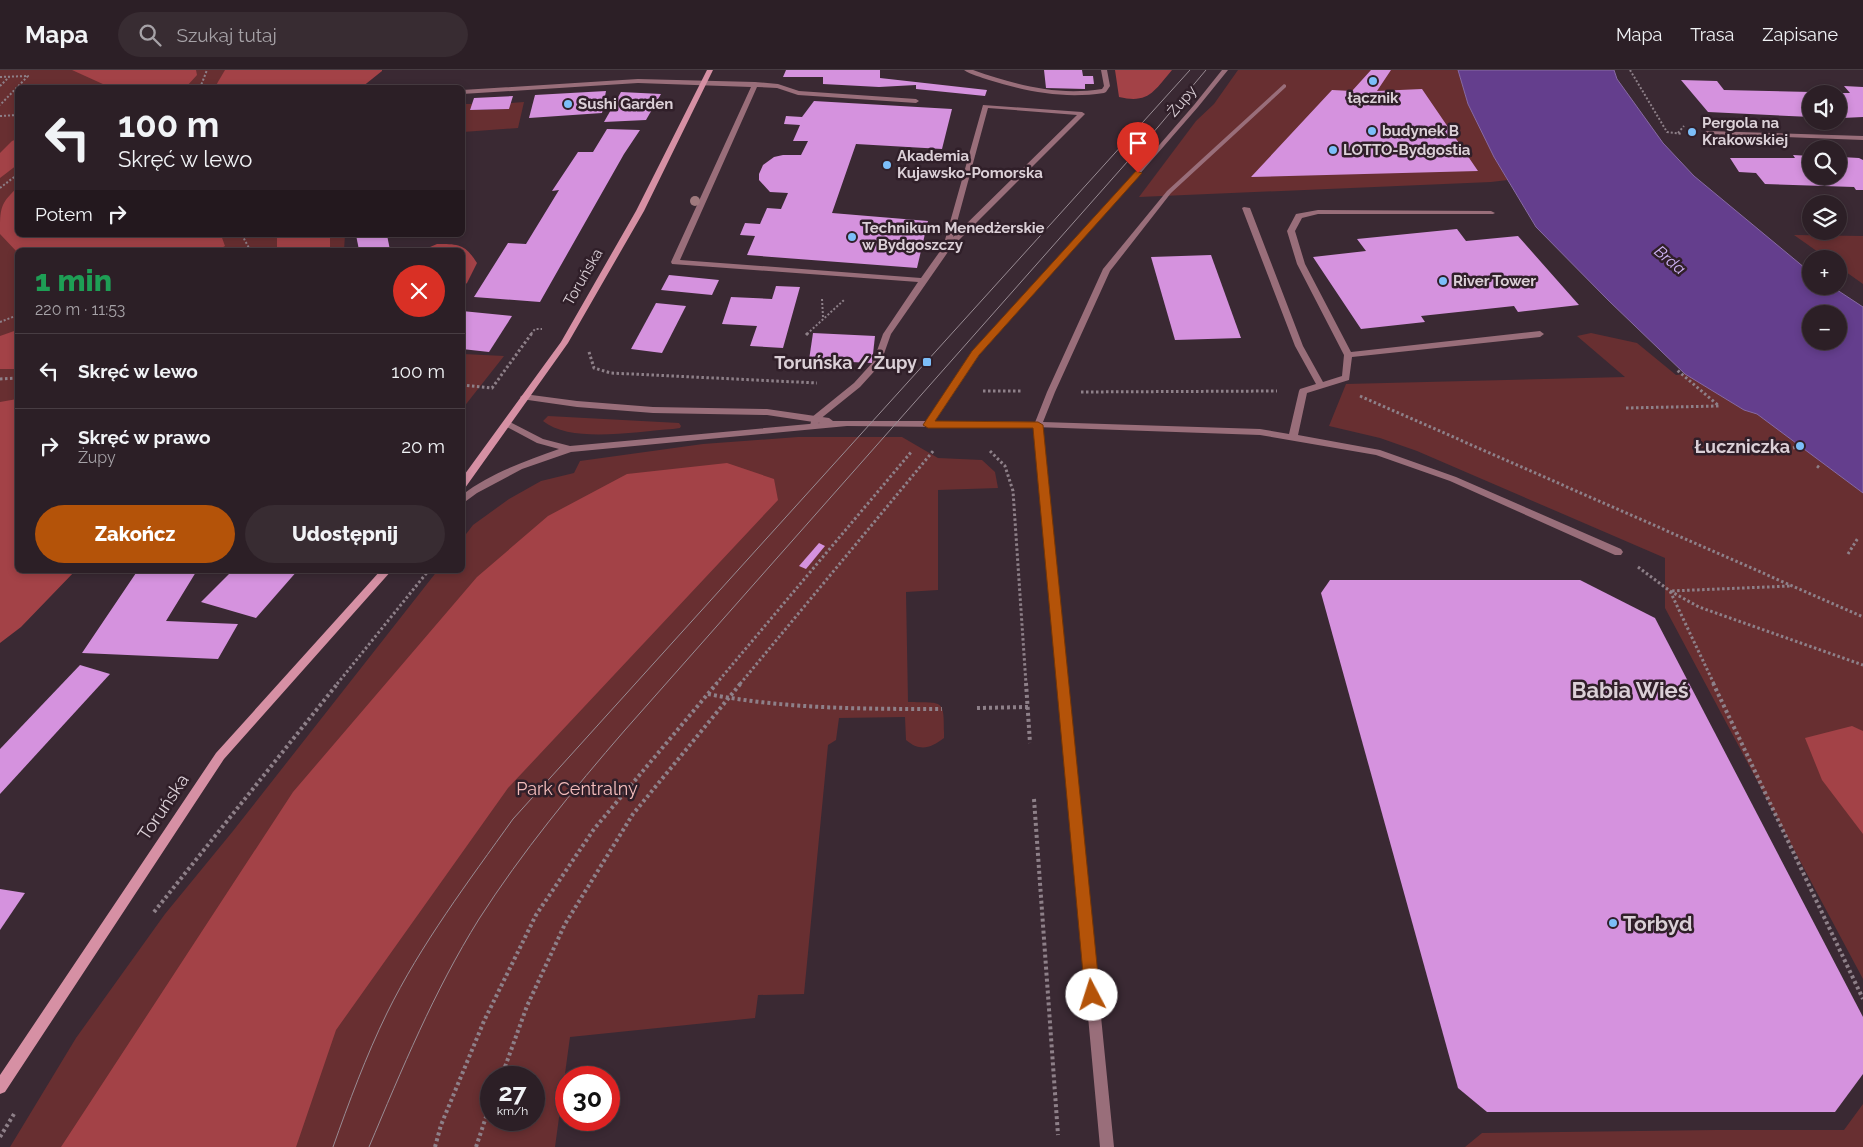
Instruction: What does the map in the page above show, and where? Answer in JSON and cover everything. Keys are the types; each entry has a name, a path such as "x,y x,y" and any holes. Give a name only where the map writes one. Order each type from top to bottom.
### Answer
{"street":[{"name":"Toruńska","path":"465,482 508,424 524,397 571,331 640,211 710,70"},
{"path":"967,70 1016,88 1044,94 1087,95 1104,92 1107,86 1104,70"},
{"name":"Żupy","path":"928,425 976,353 1115,199 1225,70"},
{"path":"465,92 638,81 754,84 778,86 798,92 916,101"},
{"path":"754,84 675,262 923,280"},
{"path":"1107,1147 1038,425 1106,271 1169,192 1284,86"},
{"path":"815,423 878,363 887,334 947,246 1082,114 985,106 947,246"},
{"path":"1706,133 1863,138"},
{"path":"1246,208 1299,346 1321,386"},
{"path":"1293,437 1303,391 1346,378 1348,356 1301,264 1291,231 1299,216 1318,212 1491,213"},
{"path":"1348,356 1540,334"},
{"path":"524,397 653,410 767,412 815,423"},
{"path":"465,498 474,491 519,467 570,449 815,423 1038,425 1252,432 1293,437 1377,452 1412,463 1618,552"},
{"path":"508,424 540,441 570,449"},
{"name":"Toruńska","path":"0,1087 220,756 384,573"}],"path":[{"path":"201,85 207,70"},
{"path":"1630,70 1667,132 1678,133 1684,126"},
{"path":"0,77 28,76 19,85"},
{"path":"0,86 9,77"},
{"path":"0,105 15,89"},
{"path":"0,116 15,115"},
{"path":"0,188 15,176"},
{"path":"0,322 15,316"},
{"path":"465,385 492,388 535,328 544,329"},
{"path":"592,347 589,353 594,368 611,374 857,385"},
{"path":"1626,408 1719,406 1677,370"},
{"path":"0,379 15,378"},
{"path":"505,1066 527,1006 565,924 633,814 941,442"},
{"path":"1793,448 1800,446"},
{"path":"983,448 989,450 1006,466 1013,492 1030,743"},
{"path":"435,1147 441,1125 484,1021 536,915 594,828 913,449"},
{"path":"1817,466 1821,469"},
{"path":"1848,554 1858,538"},
{"path":"1618,552 1670,591 1699,607 1863,665"},
{"path":"150,917 427,573"},
{"path":"1670,591 1794,586"},
{"path":"1670,591 1863,999"},
{"path":"708,694 729,698 850,709 942,709"},
{"path":"977,708 1028,707"},
{"path":"1034,799 1058,1135"},
{"path":"0,1138 15,1112"},
{"path":"476,1147 481,1131"}],"green space":[{"path":"0,70 355,70 354,85 15,85 15,237 345,237 344,248 15,248 15,573 17,573 0,632"},
{"name":"LOTTO-Bydgostia","path":"1238,70 1458,70 1468,104 1508,180 1139,197 1196,121 1214,104"},
{"path":"524,102 518,128 465,132 465,104 472,104 470,110 509,109 511,103"},
{"path":"1794,235 1802,235 1802,240 1847,240 1847,236 1863,236 1863,284 1847,273 1847,250 1815,250"},
{"path":"1591,333 1637,343 1676,375 1685,374 1744,410 1757,414 1863,493 1863,979 1665,608 1665,558 1417,451 1380,438 1329,426 1346,384 1625,377 1577,336"},
{"path":"465,354 504,356 465,405"},
{"path":"548,416 679,423 681,426 680,428 673,429 587,434 555,428 543,421"},
{"name":"Park Centralny","path":"798,437 902,437 938,458 982,460 995,472 998,488 938,490 938,590 906,592 908,702 929,702 940,705 944,716 944,738 935,744 925,747 911,744 906,740 905,717 839,718 836,740 828,745 804,994 758,995 755,1018 570,1037 566,1066 555,1066 555,1131 557,1131 555,1147 10,1147 76,1038 165,914 233,831 436,573 465,573 465,535 473,525 509,499 541,481 574,473 580,461 703,444"},
{"path":"1863,1104 1863,1147 1465,1147 1482,1133 1844,1130"}],"shaded area":[{"path":"72,70 196,70 197,75 188,85 105,85"},
{"path":"225,70 382,70 364,85 216,85"},
{"path":"1115,70 1172,70 1150,94 1137,99 1129,99 1119,97"},
{"path":"15,140 15,167 0,178 0,153"},
{"path":"15,190 15,237 222,237 225,246 222,248 15,248 15,250 0,234 2,207"},
{"path":"277,237 330,237 330,248 277,248"},
{"path":"437,244 451,244 464,248 428,248"},
{"path":"465,249 477,263 465,284"},
{"path":"15,331 15,369 0,369 0,336"},
{"path":"15,399 15,573 73,573 21,627 0,643 0,402"},
{"path":"727,463 774,479 778,500 508,788 336,1030 296,1147 61,1147 293,792 477,577 548,516 627,474"},
{"path":"1852,726 1863,731 1863,834 1822,780 1805,738"}],"water":[{"name":"Brda","path":"1458,70 1614,70 1617,79 1663,143 1694,176 1802,266 1802,295 1845,295 1863,307 1863,493 1757,414 1744,410 1685,374 1536,227 1494,157 1468,104"}],"building":[{"path":"786,70 880,70 880,78 987,90 985,96 916,89 916,85 879,87 823,84 823,77 783,77"},
{"path":"1044,70 1082,70 1083,76 1093,76 1094,84 1085,84 1085,89 1046,88"},
{"name":"budynek B","path":"1371,70 1391,70 1377,91 1422,89 1478,171 1251,177 1332,90 1352,91"},
{"path":"1681,80 1717,81 1724,90 1802,92 1802,117 1708,112"},
{"path":"1847,86 1863,87 1863,117 1847,118 1847,93 1850,93"},
{"name":"Sushi Garden","path":"606,91 602,113 529,118 535,95"},
{"path":"621,92 661,94 646,120 604,122"},
{"path":"513,96 509,109 470,110 474,98"},
{"path":"814,101 952,109 942,149 856,144 832,213 928,221 917,268 747,255 755,236 740,235 745,223 760,224 767,208 781,209 788,193 770,192 759,180 759,174 763,165 774,157 801,155 808,141 793,141 800,125 784,124 786,116 802,117"},
{"path":"607,129 640,130 624,154 540,302 474,297 508,243 526,244 559,190 552,191 578,152 593,152"},
{"path":"1793,155 1802,156 1802,185 1847,185 1847,157 1859,158 1863,160 1863,190 1856,190 1854,187 1765,184 1756,173 1739,172 1730,158 1795,158"},
{"name":"River Tower","path":"1457,229 1466,241 1518,236 1579,305 1518,312 1514,306 1421,316 1425,322 1361,329 1313,257 1366,251 1357,239"},
{"path":"356,237 387,237 390,248 359,248"},
{"path":"1211,255 1241,338 1175,340 1151,257"},
{"path":"669,275 719,280 712,295 661,290"},
{"path":"776,286 800,287 783,348 750,346 757,326 722,324 731,297 772,299"},
{"path":"656,303 686,306 662,353 631,349"},
{"path":"465,311 512,316 489,352 465,349"},
{"path":"813,333 875,336 872,363 809,360"},
{"path":"819,543 825,546 806,569 799,566"},
{"path":"136,573 195,573 166,621 238,624 218,659 82,653"},
{"path":"230,573 295,573 256,618 201,602"},
{"name":"Torbyd","path":"1330,580 1580,580 1655,618 1863,1017 1863,1074 1835,1112 1487,1112 1458,1088 1321,593"},
{"path":"80,665 110,674 0,794 0,749"},
{"path":"0,889 25,893 0,930"}],"tram line":[{"path":"333,1147 365,1062 400,987 462,890 513,819 1190,70"},
{"path":"369,1147 419,1031 447,974 495,894 549,822 625,730 1158,127 1206,70"}],"place":[{"name":"łącznik","path":"1373,81"},
{"name":"Sushi Garden","path":"568,104"},
{"name":"budynek B","path":"1372,131"},
{"name":"Pergola na Krakowskiej","path":"1692,132"},
{"name":"LOTTO-Bydgostia","path":"1333,150"},
{"name":"Akademia Kujawsko-Pomorska","path":"887,165"},
{"name":"Technikum Menedżerskie w Bydgoszczy","path":"852,237"},
{"name":"River Tower","path":"1443,281"},
{"name":"Toruńska / Żupy","path":"927,362"},
{"name":"Łuczniczka","path":"1800,446"},
{"name":"Torbyd","path":"1613,923"}],"district":[{"name":"Babia Wieś","path":"1630,690"}],"route":[{"path":"1092,995 1038,425 928,425 976,353 1138,173"}]}
